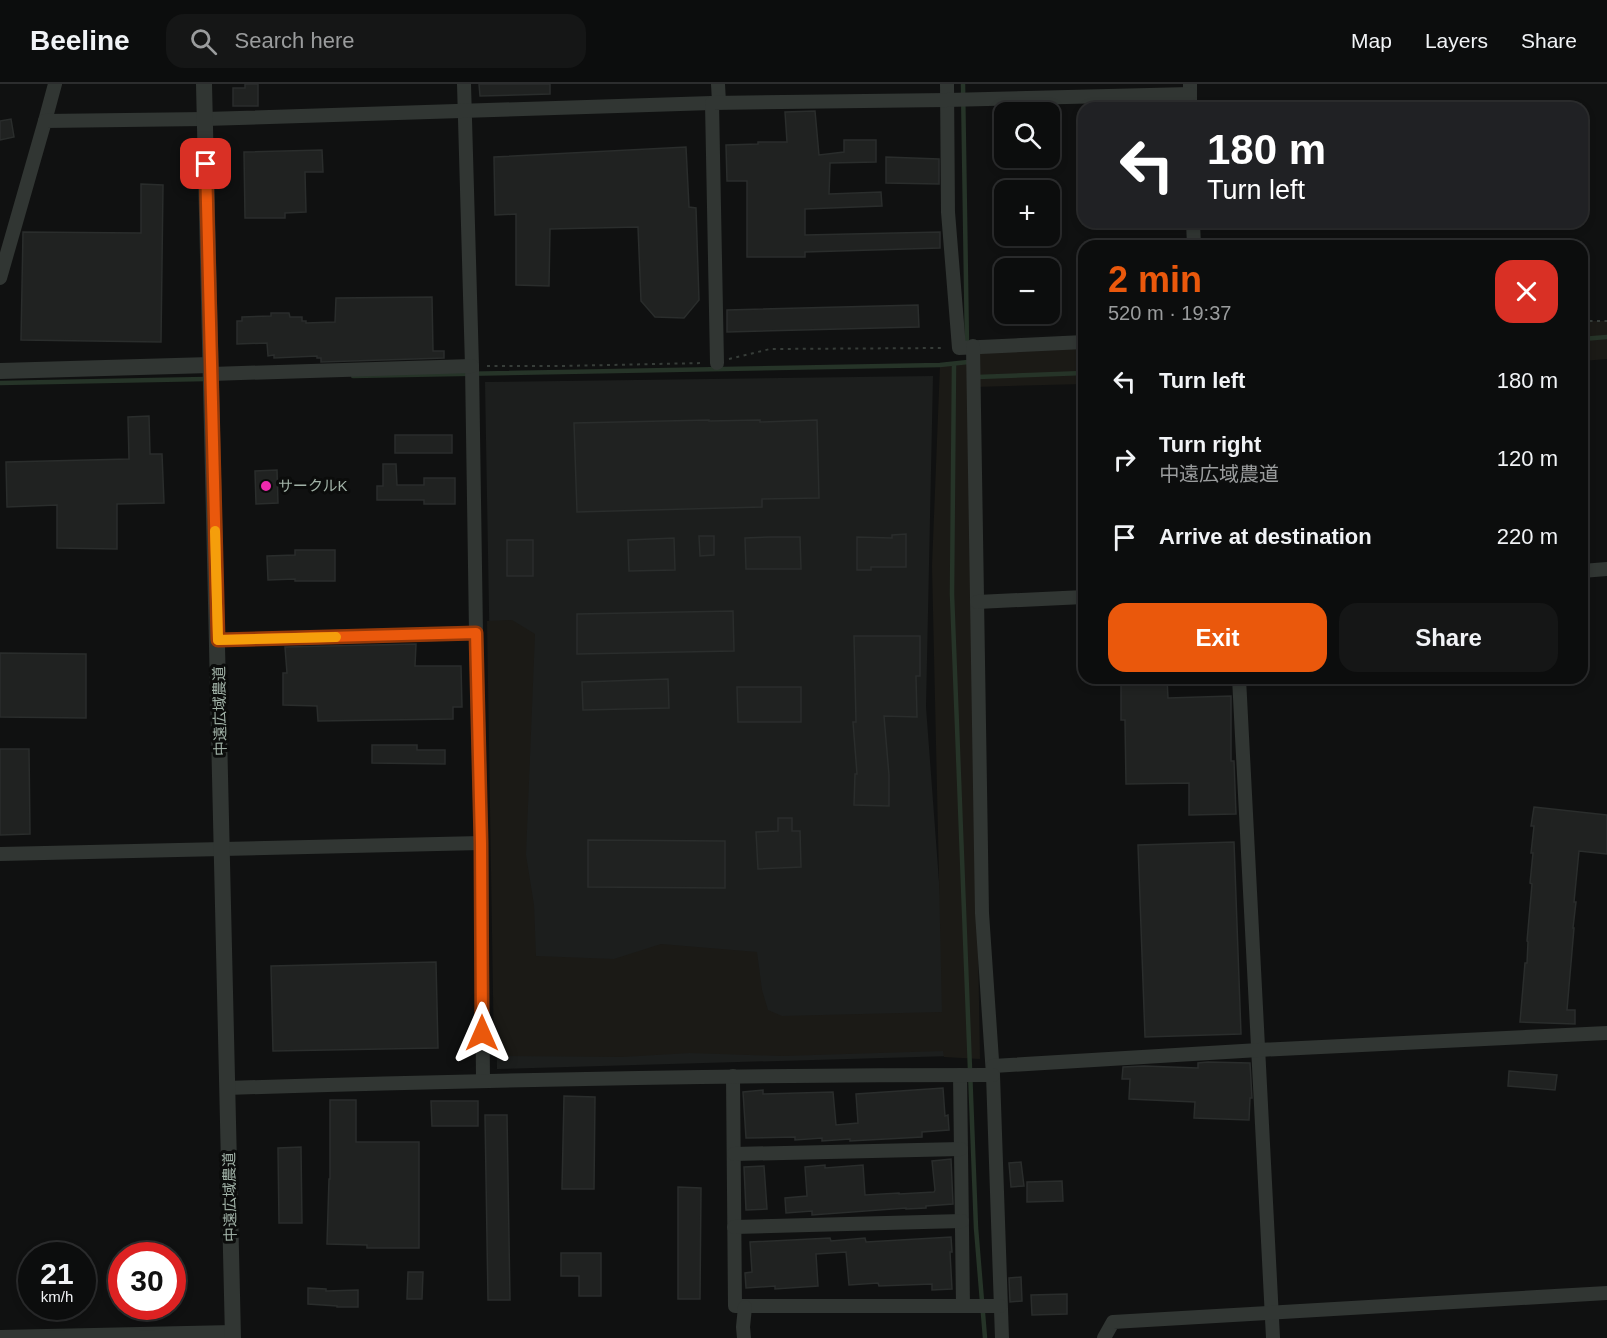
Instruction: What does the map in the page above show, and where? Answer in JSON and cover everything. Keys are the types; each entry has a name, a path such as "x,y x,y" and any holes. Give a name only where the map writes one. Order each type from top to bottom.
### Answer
{"street":[{"path":"0,278 56,84"},
{"name":"中遠広域農道","path":"204,84 233,1335"},
{"path":"464,84 472,366 483,1080"},
{"path":"717,363 716,103 718,84"},
{"path":"946,84 948,212 966,347 977,602 982,913 993,1071 1002,1338"},
{"path":"45,121 205,119 716,103 1190,95"},
{"path":"966,347 1078,342"},
{"path":"0,371 472,366"},
{"path":"1588,571 1607,569"},
{"path":"977,602 1078,597"},
{"path":"218,640 476,633"},
{"path":"1239,684 1273,1338"},
{"path":"0,854 481,843"},
{"path":"227,1088 483,1080 960,1075 1259,1050 1607,1033"},
{"path":"960,1075 963,1306"},
{"path":"733,1076 735,1306 1000,1306"},
{"path":"734,1154 961,1149"},
{"path":"735,1227 962,1221"},
{"path":"1104,1338 1113,1322 1607,1293"},
{"path":"744,1338 745,1306"},
{"path":"0,1337 233,1335"}],"path":[{"path":"1588,321 1607,321"},
{"path":"472,366 717,363 770,349 966,347"}],"shaded area":[{"path":"1588,321 1607,321 1607,359 1588,361"},
{"path":"1078,344 1078,384 974,387 973,351"},
{"path":"968,362 980,1059 944,1057 943,1051 782,1056 690,1053 622,1057 494,1056 487,621 512,620 535,634 526,855 534,905 536,956 614,959 661,944 757,952 762,990 768,1010 782,1016 942,1012 932,566 940,365"},
{"path":"933,376 926,707 952,1056 497,1069 485,382"}],"building":[{"path":"245,84 258,84 258,106 233,106 233,88 245,88"},
{"path":"479,84 550,84 550,94 480,96"},
{"path":"815,111 819,155 844,152 844,140 876,140 876,162 830,163 829,194 881,192 882,206 805,209 805,235 940,232 940,248 805,252 805,257 747,257 747,181 727,181 726,145 787,142 785,112"},
{"path":"11,119 14,137 0,140 0,121"},
{"path":"686,147 689,207 696,208 699,300 684,318 655,317 641,301 638,227 550,229 549,286 516,285 516,214 495,215 494,157"},
{"path":"322,150 323,172 305,172 306,212 285,213 285,218 245,218 244,152"},
{"path":"886,157 939,159 939,184 886,183"},
{"path":"141,184 163,185 161,342 21,340 23,232 141,233"},
{"path":"432,297 433,351 444,351 444,358 321,362 321,358 317,356 274,358 274,355 268,356 267,343 237,344 237,321 242,321 242,317 289,313 290,317 302,317 302,321 306,323 335,322 336,298"},
{"path":"918,305 919,327 727,332 727,310"},
{"path":"149,416 150,454 162,454 164,503 117,504 117,549 57,548 57,505 7,507 6,462 129,459 128,417"},
{"path":"760,420 760,422 817,420 819,498 762,499 762,507 577,512 574,423"},
{"path":"395,435 452,435 452,453 395,453"},
{"path":"383,464 396,464 397,485 424,485 424,478 455,478 455,504 424,504 424,500 377,500 377,486 383,486"},
{"path":"277,470 278,503 256,504 255,471"},
{"path":"906,534 906,567 871,567 871,570 857,570 857,537 892,538 892,535"},
{"path":"699,536 714,536 714,555 700,556"},
{"path":"800,537 801,569 746,569 745,538"},
{"path":"674,538 675,570 629,571 628,540"},
{"path":"507,540 533,540 533,576 507,576"},
{"path":"295,550 335,550 335,581 268,580 267,556 295,555"},
{"path":"733,611 734,651 577,654 577,614"},
{"path":"854,636 920,636 920,676 916,676 917,717 884,716 889,806 854,805 855,774 857,774 853,722 856,722"},
{"path":"416,644 415,666 461,666 462,707 453,707 453,719 318,721 317,706 283,705 283,673 287,673 285,647"},
{"path":"0,653 86,654 86,718 0,717"},
{"path":"668,679 669,708 583,710 582,682"},
{"path":"1121,684 1167,684 1168,698 1231,696 1231,761 1234,761 1236,814 1189,815 1189,783 1126,784 1125,720 1121,720"},
{"path":"737,687 801,687 801,722 738,722"},
{"path":"372,745 417,745 417,750 445,750 445,764 372,763"},
{"path":"0,749 29,749 30,834 0,835"},
{"path":"1534,807 1607,815 1607,854 1579,851 1567,1010 1575,1010 1575,1024 1520,1022 1525,963 1527,963 1534,826 1531,826"},
{"path":"778,818 792,818 792,831 800,831 801,867 758,869 756,832 778,831"},
{"path":"588,840 725,841 725,888 588,887"},
{"path":"1234,842 1241,1034 1145,1037 1138,845"},
{"path":"436,962 438,1048 273,1051 271,966"},
{"path":"1198,1063 1250,1063 1252,1098 1250,1098 1249,1120 1194,1118 1195,1102 1129,1099 1130,1079 1122,1079 1123,1067 1198,1068"},
{"path":"1509,1071 1557,1075 1555,1090 1508,1086"},
{"path":"943,1088 945,1116 948,1115 949,1130 922,1132 922,1137 850,1141 850,1139 822,1141 822,1138 795,1140 795,1137 746,1138 743,1092 763,1090 763,1094 833,1092 836,1125 858,1123 856,1094"},
{"path":"564,1096 595,1097 594,1189 562,1189"},
{"path":"330,1100 356,1100 356,1142 419,1142 419,1248 367,1248 367,1245 327,1244"},
{"path":"431,1101 478,1101 478,1126 432,1126"},
{"path":"485,1115 507,1115 510,1300 488,1300"},
{"path":"301,1147 302,1223 279,1223 278,1148"},
{"path":"951,1159 953,1204 926,1206 926,1208 812,1215 812,1211 786,1213 785,1198 807,1196 805,1167 863,1165 865,1195 899,1194 934,1192 932,1161"},
{"path":"1021,1162 1024,1186 1011,1187 1009,1163"},
{"path":"764,1166 767,1209 746,1210 744,1167"},
{"path":"1062,1181 1063,1201 1027,1202 1027,1182"},
{"path":"678,1187 701,1188 700,1299 678,1299"},
{"path":"951,1237 952,1289 932,1290 932,1284 849,1285 846,1252 816,1254 818,1286 775,1289 775,1286 746,1288 745,1273 752,1272 750,1242 830,1238 831,1241 865,1238 866,1242"},
{"path":"561,1253 601,1253 601,1296 579,1296 579,1276 561,1276"},
{"path":"408,1272 423,1272 422,1299 407,1299"},
{"path":"1021,1277 1022,1301 1010,1302 1009,1278"},
{"path":"308,1288 326,1289 326,1291 358,1290 358,1307 308,1304"},
{"path":"1067,1294 1067,1314 1032,1315 1031,1295"}],"waterway":[{"path":"963,84 967,347"},
{"path":"1588,339 1607,337"},
{"path":"353,376 940,365 968,362"},
{"path":"954,364 952,594 976,1228 985,1338"},
{"path":"977,377 1078,373"},
{"path":"0,383 206,379"}],"slow traffic":[{"path":"215,531 218,640 336,637"}],"place":[{"name":"サークルK","path":"266,486"}],"route":[{"path":"206,164 218,640 476,633 481,843 482,1033"}]}
